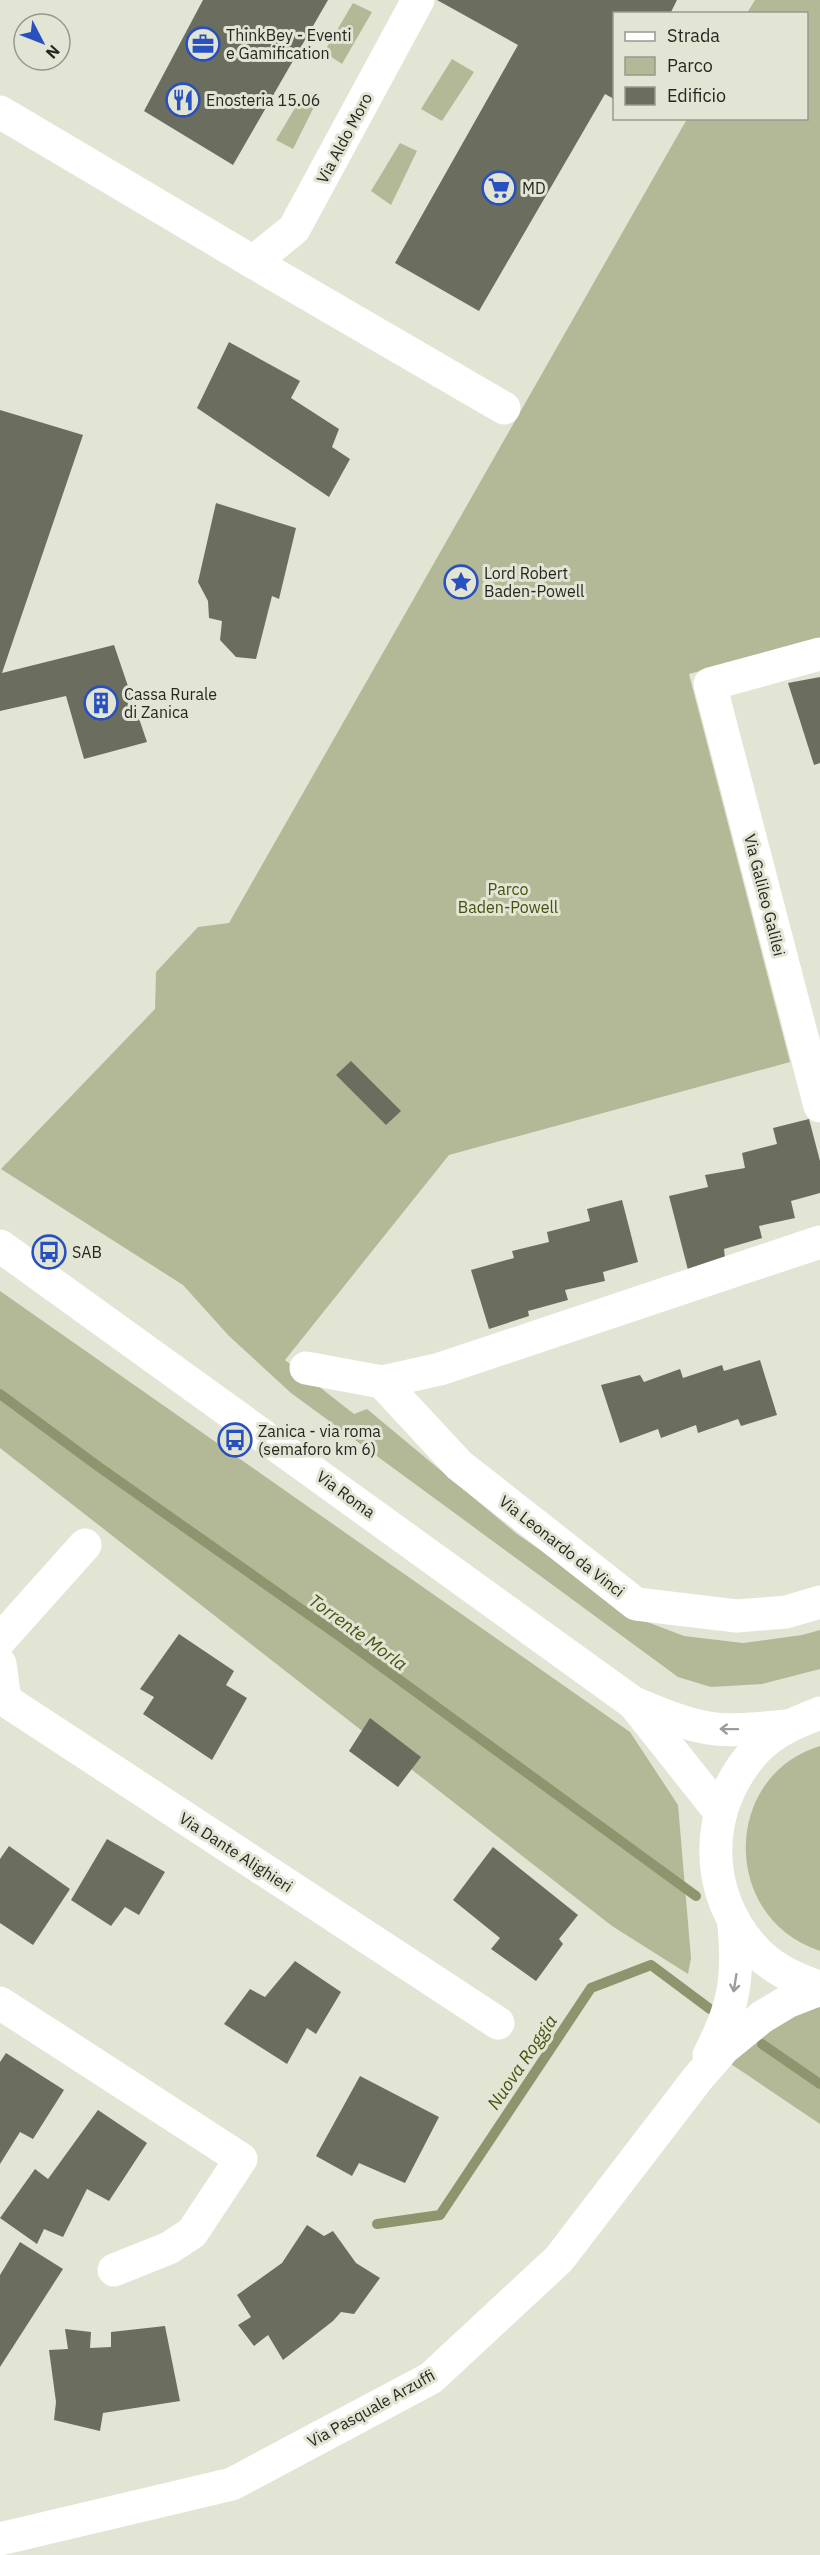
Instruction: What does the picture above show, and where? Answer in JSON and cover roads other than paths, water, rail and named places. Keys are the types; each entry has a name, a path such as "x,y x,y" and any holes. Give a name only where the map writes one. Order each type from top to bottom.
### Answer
{"street":[{"name":"Via Aldo Moro","path":"253,262 294,230 418,0"},
{"path":"0,112 504,408"},
{"name":"Via Galileo Galilei","path":"820,654 710,684 820,1106"},
{"path":"306,1368 382,1383 440,1369 820,1242"},
{"name":"Via Roma","path":"0,1246 632,1702 670,1718 708,1728 728,1730 788,1726"},
{"name":"Via Leonardo da Vinci","path":"382,1383 459,1465 636,1604 737,1616 786,1612 820,1602"},
{"path":"0,1640 85,1545"},
{"name":"Via Dante Alighieri","path":"0,1664 5,1700 498,2023"},
{"name":"Via Roma","path":"632,1702 720,1812"},
{"name":"Via Roma","path":"820,1713 788,1726 758,1748 734,1778 720,1812 714,1850 719,1889 734,1925 765,1959 787,1975 820,1989"},
{"name":"Via Pasquale Arzuffi","path":"698,2078 723,2028 732,2001 738,1961 734,1925"},
{"name":"Via Pasquale Arzuffi","path":"0,2539 232,2484 431,2378 559,2259 698,2078 724,2048 762,2017 787,2002 820,1989"},
{"path":"0,2003 241,2159 192,2233 169,2248 114,2270"}],"waterway":[{"name":"Torrente Morla","path":"0,1394 99,1467 342,1638 696,1896"},
{"name":"Nuova Roggia","path":"377,2224 440,2215 591,1988 651,1965 710,2009"},
{"name":"Nuova Roggia","path":"762,2044 820,2084"}],"place":[{"name":"ThinkBey - Eventi e Gamification","path":"203,44"},
{"name":"Enosteria 15.06","path":"183,100"},
{"name":"MD","path":"499,188"},
{"name":"Lord Robert Baden-Powell","path":"461,582"},
{"name":"Cassa Rurale di Zanica","path":"101,703"},
{"name":"SAB","path":"49,1252"},
{"name":"Zanica - via roma (semaforo km 6)","path":"235,1440"}],"park label":[{"name":"Parco Baden-Powell","path":"508,898"}]}
